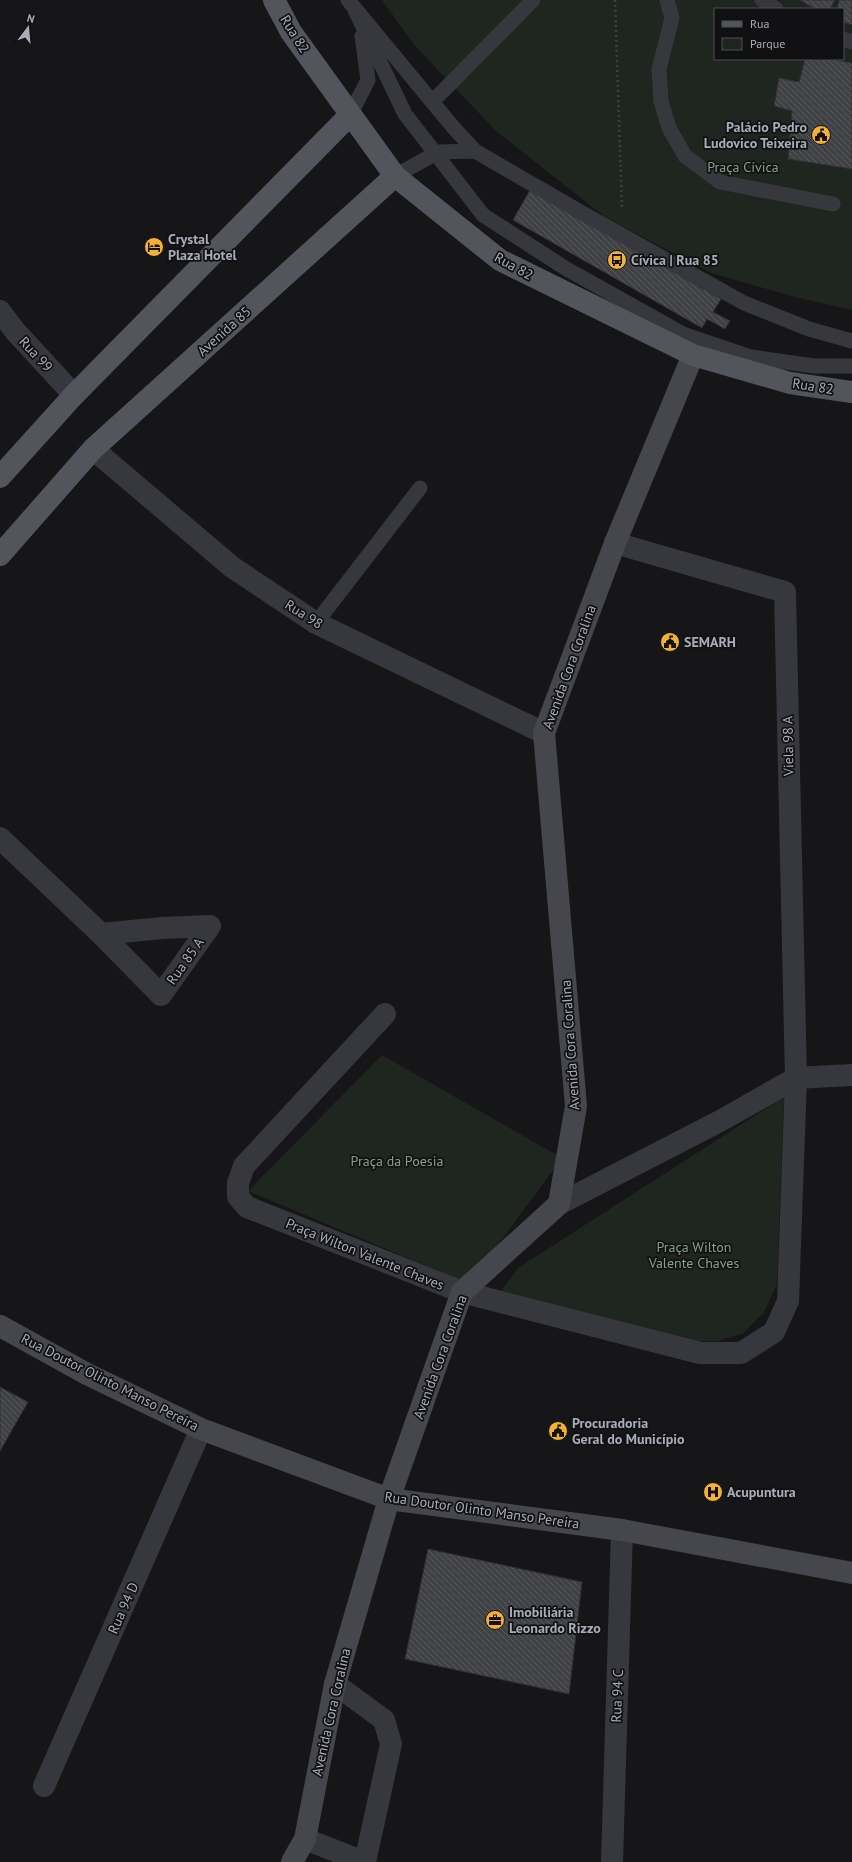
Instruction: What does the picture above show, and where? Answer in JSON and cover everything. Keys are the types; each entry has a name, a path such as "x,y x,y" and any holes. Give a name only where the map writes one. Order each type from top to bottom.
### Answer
{"main road":[{"name":"Rua 82","path":"274,0 292,32 395,176 500,260 693,355 790,383 852,392"},
{"path":"0,477 74,395 350,115"},
{"name":"Avenida 85","path":"0,555 93,449 395,176"}],"street":[{"name":"Rua 99","path":"0,311 15,331 74,395"},
{"name":"Avenida Cora Coralina","path":"292,1862 305,1839 335,1684 389,1499 462,1292 559,1204 576,1106 544,734 615,543 693,355"},
{"name":"Rua 98","path":"93,449 232,567 316,623 544,734"},
{"name":"Viela 98 A","path":"615,543 785,592 796,1078"},
{"name":"Rua 85 A","path":"0,838 101,934 161,995 210,926 162,928 101,934"},
{"name":"Praça Wilton Valente Chaves","path":"385,1014 244,1166 238,1183 238,1197 247,1207 462,1292 700,1353 741,1352 774,1332 788,1301 796,1078"},
{"path":"559,1204 720,1121 796,1078 852,1075"},
{"name":"Rua Doutor Olinto Manso Pereira","path":"0,1326 87,1374 201,1429 389,1499 622,1530 852,1573"},
{"name":"Rua 94 D","path":"44,1786 201,1429"},
{"name":"Rua 94 C","path":"612,1862 622,1530"},
{"path":"305,1839 364,1862 391,1744 384,1720 335,1684"}],"lane":[{"path":"432,102 533,0"},
{"path":"666,0 672,18 660,69 662,101 669,128 685,156 720,182 833,204"},
{"path":"762,0 774,8"},
{"path":"350,115 368,80 364,42 352,5"},
{"path":"352,5 432,102 475,151 590,218 744,303 809,329 852,341"},
{"name":"Rua 82","path":"352,5 405,114 434,154 483,215 565,268 683,334 751,357 814,366 852,366"},
{"name":"Avenida 85","path":"395,176 438,152 475,151"},
{"path":"316,623 420,488"}],"path":[{"path":"615,0 622,216"}],"green space":[{"name":"Praça Cívica","path":"382,0 852,0 852,310 795,297 711,273 605,217 496,131 415,46"},
{"name":"Praça da Poesia","path":"382,1055 562,1158 469,1284 248,1191"},
{"name":"Praça Wilton Valente Chaves","path":"784,1097 777,1284 764,1312 744,1333 718,1341 687,1341 501,1291 518,1268"}],"building":[{"path":"800,0 835,0 831,8 813,8"},
{"path":"839,0 852,0 852,25 844,22 844,8 837,8"},
{"name":"Palácio Pedro Ludovico Teixeira","path":"805,60 835,60 852,63 852,169 788,159 792,111 774,106 779,78 799,82"},
{"name":"Cívica | Rua 85","path":"530,190 721,299 713,312 730,321 725,329 707,319 702,328 513,220"},
{"path":"0,1387 28,1402 0,1451"},
{"name":"Imobiliária Leonardo Rizzo","path":"428,1549 582,1582 569,1694 405,1659"}],"place":[{"name":"Palácio Pedro Ludovico Teixeira","path":"821,135"},
{"name":"Crystal Plaza Hotel","path":"154,247"},
{"name":"Cívica | Rua 85","path":"617,260"},
{"name":"SEMARH","path":"670,642"},
{"name":"Procuradoria Geral do Município","path":"558,1431"},
{"name":"Acupuntura","path":"713,1492"},
{"name":"Imobiliária Leonardo Rizzo","path":"495,1620"}]}
